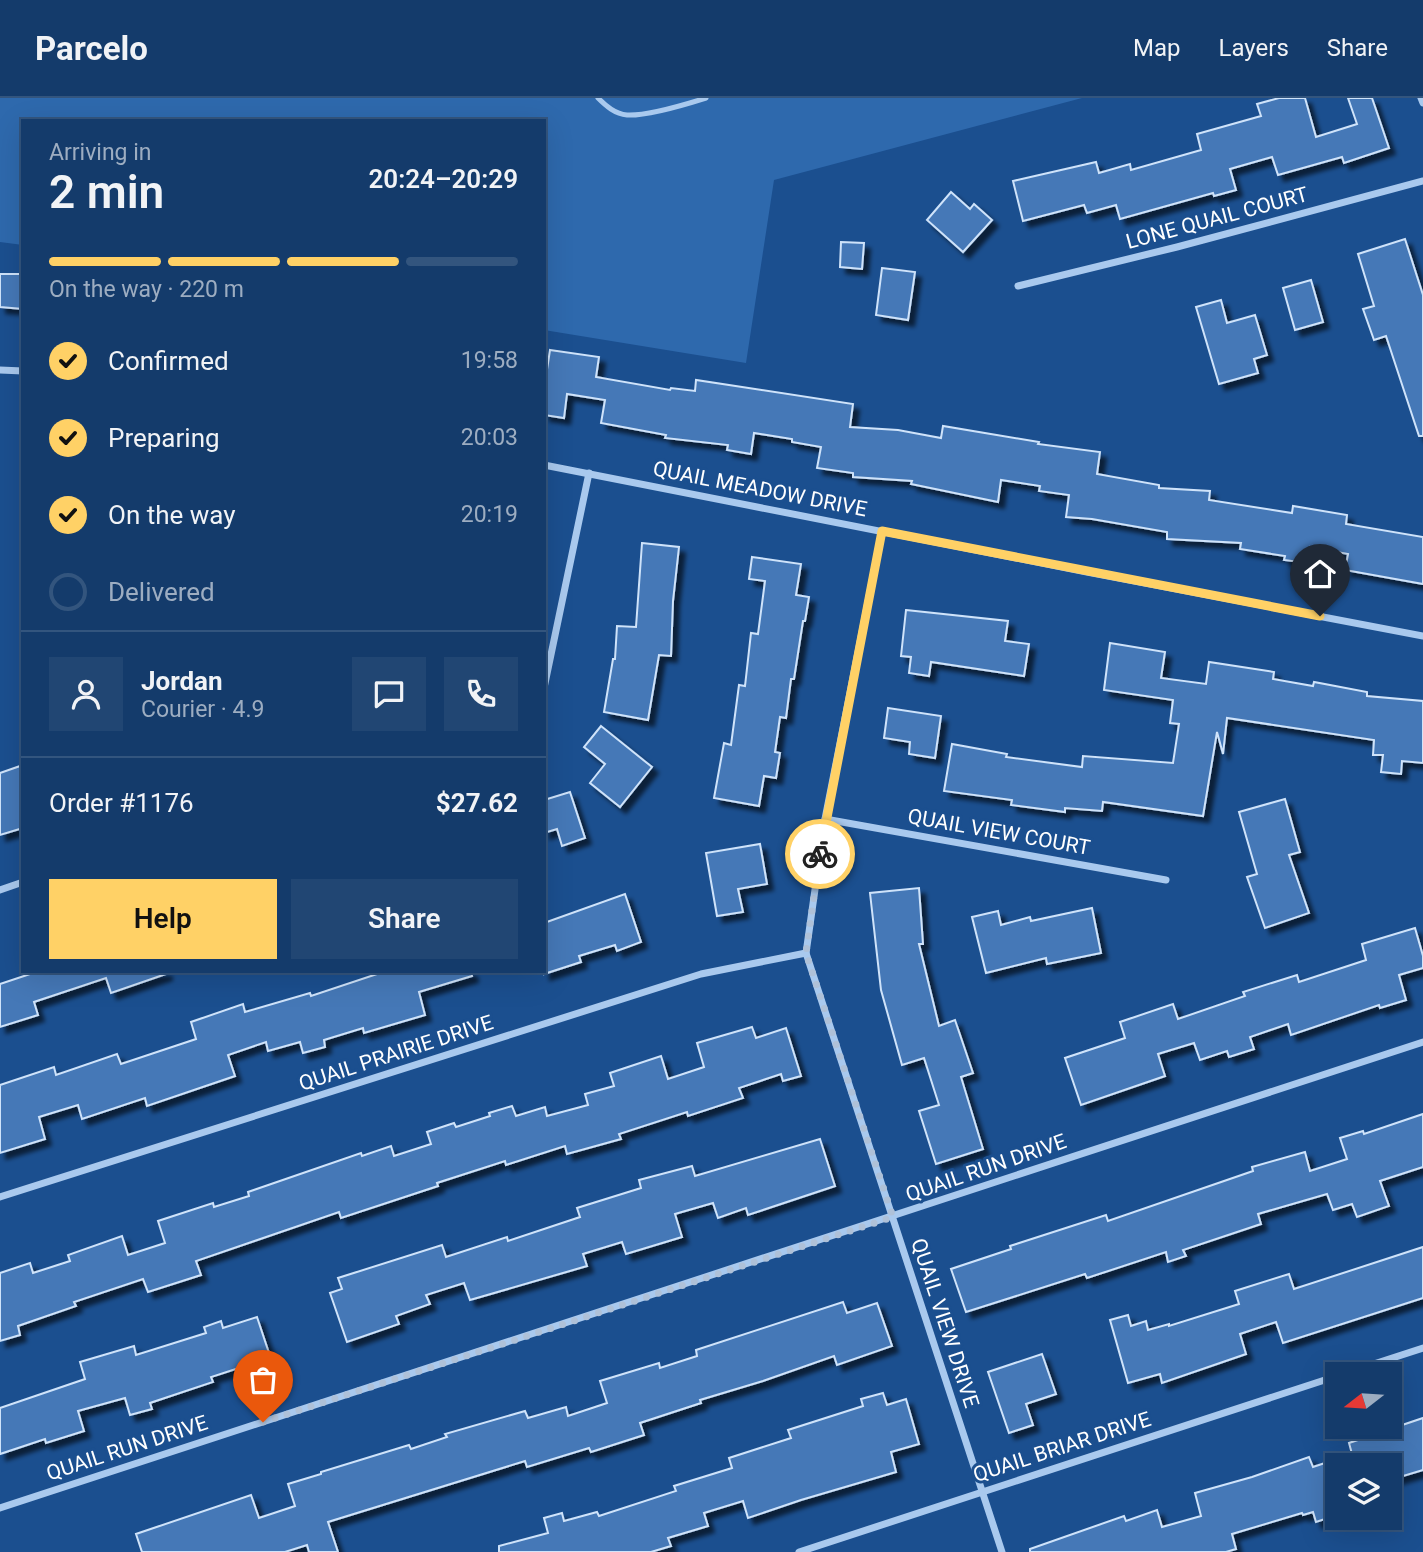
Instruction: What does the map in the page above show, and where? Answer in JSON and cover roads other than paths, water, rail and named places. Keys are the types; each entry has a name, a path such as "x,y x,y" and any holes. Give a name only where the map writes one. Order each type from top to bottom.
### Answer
{"street":[{"name":"LONE QUAIL COURT","path":"1018,286 1177,247 1423,181"},
{"path":"0,370 21,371"},
{"name":"QUAIL MEADOW DRIVE","path":"546,465 1423,636"},
{"path":"546,678 589,473"},
{"name":"QUAIL VIEW DRIVE","path":"882,531 825,819 806,953 1002,1552"},
{"name":"QUAIL VIEW COURT","path":"825,819 1166,880"},
{"path":"0,890 21,883"},
{"name":"QUAIL PRAIRIE DRIVE","path":"0,1197 701,974 806,953"},
{"name":"QUAIL RUN DRIVE","path":"0,1508 1423,1042"},
{"path":"1380,1362 1423,1348"},
{"name":"QUAIL BRIAR DRIVE","path":"799,1552 1325,1380"}],"lane":[{"path":"598,98 608,109 627,115 680,106 706,98"}]}
